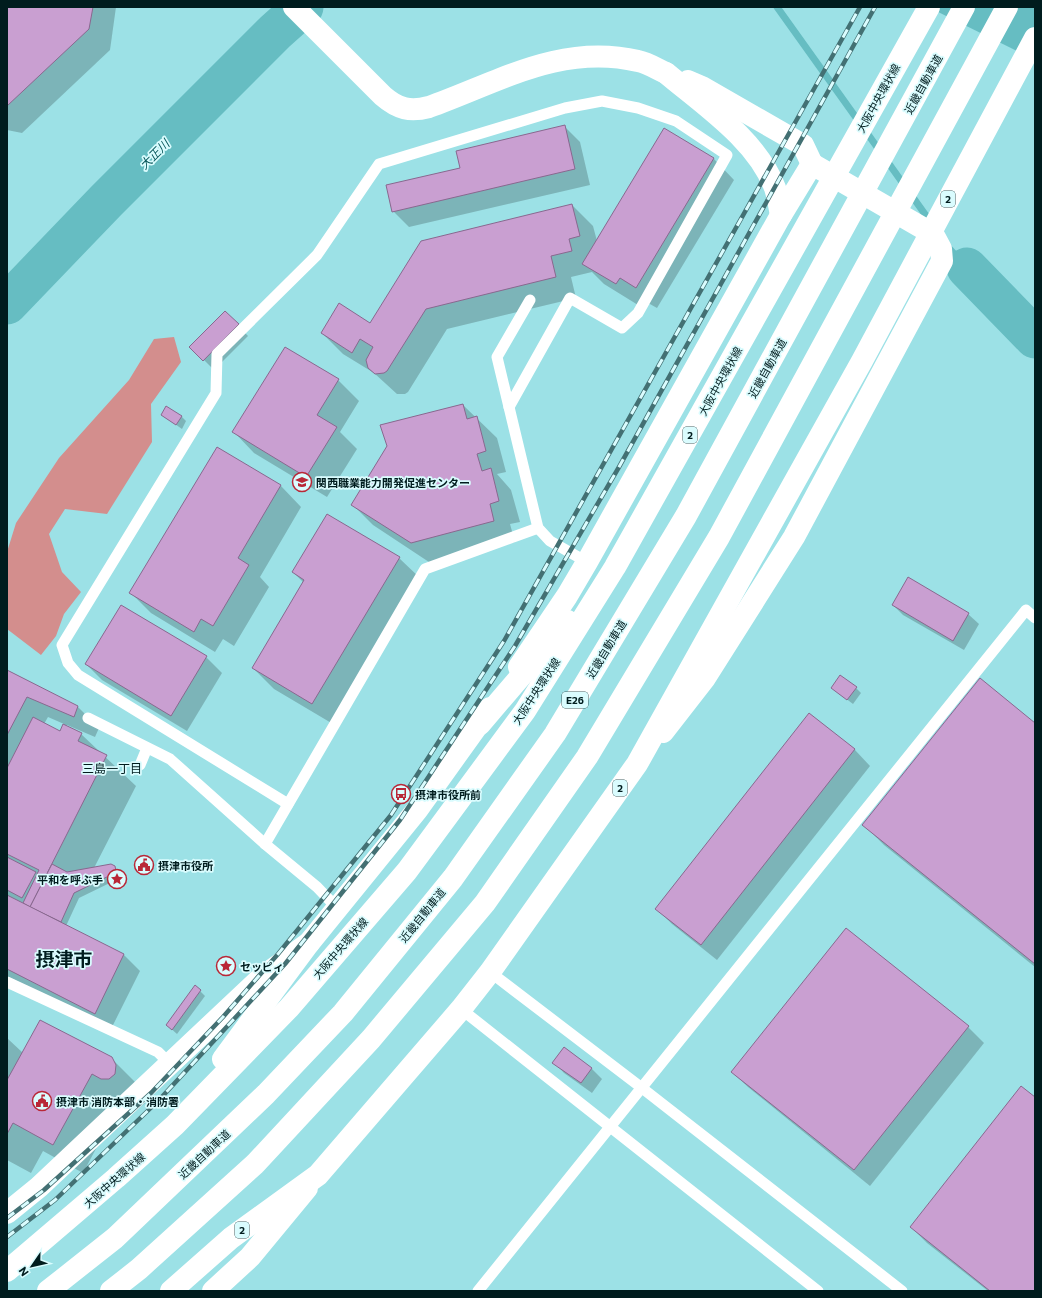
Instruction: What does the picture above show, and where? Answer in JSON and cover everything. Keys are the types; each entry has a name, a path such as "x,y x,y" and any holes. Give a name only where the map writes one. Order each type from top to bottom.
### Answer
{"main road":[{"path":"294,7 383,96 396,107 420,110 544,63 581,57 639,61 666,74 702,86 803,146 812,164 933,234 941,249 942,261 794,537 704,678 637,764"},
{"name":"大阪中央環状線","path":"7,1271 72,1217 175,1125 289,1008 407,871 525,710 615,567 765,302 929,7"},
{"name":"近畿自動車道","path":"48,1291 115,1238 266,1094 343,1013 453,878 555,734 686,516 964,7"},
{"path":"111,1291 138,1269 255,1164 371,1039 484,903 587,757 719,537 1007,7"},
{"name":"2","path":"171,1291 231,1238 318,1175 461,1009 490,972 637,764 862,360 1035,38"},
{"path":"666,74 733,129 753,150 775,188 781,215"},
{"path":"175,1125 309,943 417,810 480,724 567,596 781,215 812,164"},
{"path":"480,724 615,567"},
{"path":"9,1207 39,1187 168,1063 261,978 309,943"},
{"path":"213,1291 250,1257 318,1175"}],"lane":[{"path":"288,804 78,675 68,663 62,645 216,393 217,354 317,255 380,164 565,108 602,101 638,108 676,121 727,155 638,314 622,328 570,298 509,407"},
{"path":"530,300 497,357 538,528 550,540 587,562"},
{"path":"265,844 425,569 538,528"},
{"path":"478,1291 1026,610 1035,618"},
{"path":"88,718 170,759 265,844 317,887 337,908"},
{"path":"140,765 147,748"},
{"path":"490,972 642,1088 902,1291"},
{"path":"7,982 158,1052 168,1063"},
{"path":"461,1009 818,1291"}],"shaded area":[{"path":"174,337 181,362 151,404 152,442 107,514 65,509 49,534 62,572 81,592 64,614 56,636 41,655 7,629 7,552 16,523 59,458 129,380 154,339"}],"water":[{"path":"928,7 1035,7 1035,60"}],"building":[{"path":"7,7 93,7 89,29 7,106"},
{"path":"565,125 575,169 392,212 386,185 460,168 456,151"},
{"path":"664,128 714,158 636,288 620,278 616,284 582,264"},
{"path":"572,204 580,236 569,239 572,251 551,256 556,277 426,309 387,371 384,373 375,374 368,368 366,360 373,347 360,339 352,353 321,333 339,303 370,323 421,241"},
{"path":"225,311 239,324 203,361 189,347"},
{"path":"285,347 339,379 317,415 337,427 306,477 232,432"},
{"path":"463,404 467,419 477,416 486,451 477,454 482,471 491,468 499,501 490,504 494,521 411,543 351,505 387,446 380,425"},
{"path":"166,406 182,416 176,425 161,415"},
{"path":"217,447 281,485 238,558 249,565 213,626 201,619 194,632 129,593"},
{"path":"327,514 400,557 312,704 252,668 304,580 292,572"},
{"path":"908,577 969,613 953,641 892,605"},
{"path":"121,605 207,656 171,716 85,664"},
{"path":"7,670 78,706 74,717 27,697 7,735"},
{"path":"840,675 857,687 847,700 831,688"},
{"path":"980,678 1035,723 1035,964 862,825"},
{"path":"809,713 855,749 701,945 655,909"},
{"path":"33,717 60,731 63,724 82,733 78,741 107,755 30,907 23,903 39,870 7,854 7,768"},
{"path":"7,857 36,872 22,898 7,890"},
{"path":"52,864 67,872 111,864 115,866 116,871 115,873 74,893 61,922 30,907"},
{"path":"7,895 124,954 95,1014 7,969"},
{"path":"846,928 969,1026 854,1170 731,1072"},
{"path":"195,985 201,990 172,1030 166,1025"},
{"name":"摂津市 消防本部・消防署","path":"40,1020 112,1057 116,1065 115,1074 109,1079 101,1079 92,1074 53,1145 13,1123 7,1134 7,1080"},
{"path":"564,1047 592,1068 581,1083 552,1063"},
{"path":"1021,1086 1035,1097 1035,1291 990,1291 910,1227"}],"waterway":[{"name":"大正川","path":"7,304 106,201 275,32 303,7"},
{"path":"777,7 932,224"},
{"path":"947,246 967,268"},
{"path":"967,268 1035,338"}],"railway":[{"path":"7,1218 44,1190 151,1093 223,1017 278,954 391,815 504,641 860,7"},
{"path":"7,1237 55,1200 159,1100 285,964 400,820 515,646 619,467 875,7"}],"place":[{"name":"関西職業能力開発促進センター","path":"302,482"},
{"name":"摂津市役所前","path":"401,794"},
{"name":"摂津市役所","path":"144,865"},
{"name":"平和を呼ぶ手","path":"117,879"},
{"name":"セッピィ","path":"226,966"},
{"name":"摂津市 消防本部・消防署","path":"42,1101"}],"district":[{"name":"三島一丁目","path":"112,768"},
{"name":"摂津市","path":"64,958"}]}
